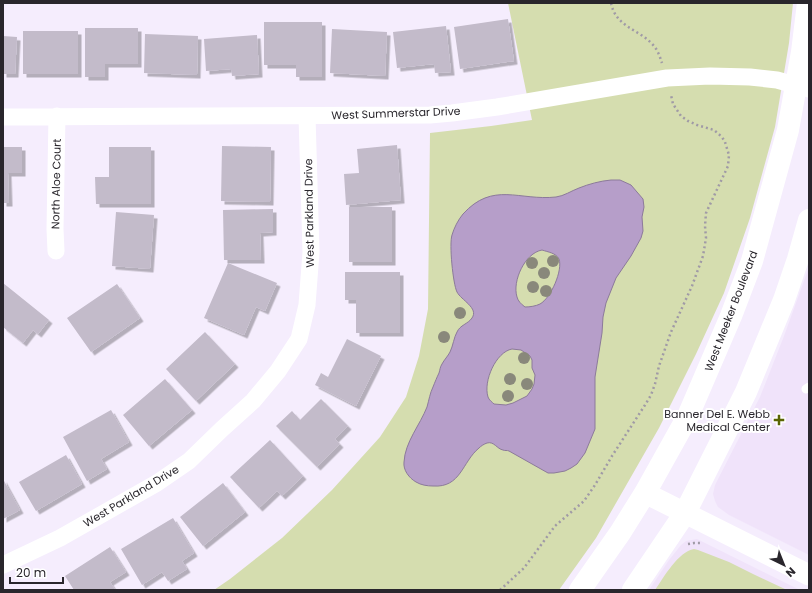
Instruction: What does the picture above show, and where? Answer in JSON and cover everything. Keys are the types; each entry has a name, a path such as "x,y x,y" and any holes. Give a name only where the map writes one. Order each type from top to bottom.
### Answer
{"main road":[{"name":"West Meeker Boulevard","path":"580,590 620,533 645,493 688,416 731,316 752,261 785,144 803,88 802,52 808,3"},
{"path":"633,590 685,513 746,392 784,300 809,220"}],"street":[{"name":"West Summerstar Drive","path":"3,117 430,115 513,105 667,78 710,76 750,77 776,80 803,88"},
{"name":"North Aloe Court","path":"56,251 57,116"},
{"name":"West Parkland Drive","path":"3,565 60,538 157,483 189,461 253,401 278,371 299,339 307,305 311,252 307,116"},
{"path":"645,493 809,575"}],"path":[{"path":"500,590 524,568 555,526 584,501 652,394 659,366 671,332 692,286 703,256 706,238 706,213 728,166 729,155 722,137 714,130 697,125 681,116 673,104 667,78 655,47 644,36 620,20 613,9 612,3"},
{"path":"685,547 694,542 706,545"}],"shaded area":[{"path":"611,180 620,180 631,185 643,199 643,231 641,238 631,256 616,278 606,303 595,377 595,429 585,453 577,464 571,468 565,471 548,473 509,451 501,449 492,443 487,443 473,454 460,473 450,483 442,486 431,486 422,485 416,482 409,476 404,468 407,448 424,414 441,366 450,352 458,330 472,318 474,314 469,304 457,292 453,273 451,240 459,219 474,204 485,198 496,195 543,198 556,197 565,195 587,185","holes":["542,250 558,257 560,264 558,276 552,290 544,301 531,307 525,307 517,297 516,283 518,276 525,262 530,256","512,349 521,350 530,356 535,375 534,384 527,396 506,405 494,404 488,397 487,383 489,376 496,361 506,351"]},
{"name":"Banner Del E. Webb Medical Center","path":"809,267 809,555 729,515 718,507 713,494 715,485 760,397"},
{"path":"697,539 800,590 649,590 681,545 686,541"}],"green space":[{"path":"508,3 793,3 789,43 775,127 750,218 724,293 696,354 659,428 596,538 559,590 214,590 282,538 332,490 380,437 406,397 419,356 428,309 430,133 532,120"},
{"path":"694,549 729,562 787,590 655,590 677,560 688,551"}],"building":[{"path":"508,19 514,61 460,69 454,27"},
{"path":"264,22 322,22 322,77 296,77 296,65 264,65"},
{"path":"446,26 451,72 435,73 434,64 397,68 393,32"},
{"path":"85,28 138,28 138,64 105,64 105,77 85,77"},
{"path":"332,29 387,32 385,76 330,73"},
{"path":"23,31 78,31 78,74 23,74"},
{"path":"145,34 198,36 197,75 144,73"},
{"path":"257,35 259,74 232,76 231,69 206,71 204,39"},
{"path":"3,36 17,37 15,74 3,74"},
{"path":"397,145 401,200 346,205 344,174 359,173 357,149"},
{"path":"222,146 271,147 270,202 221,201"},
{"path":"3,147 22,147 22,173 8,173 9,203 3,203"},
{"path":"109,147 151,147 151,204 96,204 95,177 109,177"},
{"path":"349,207 392,207 392,262 349,262"},
{"path":"273,209 273,232 260,233 261,260 224,260 223,210"},
{"path":"116,212 154,215 150,269 112,266"},
{"path":"228,263 277,283 265,311 256,307 244,335 204,318"},
{"path":"345,272 400,272 400,333 356,333 356,300 345,300"},
{"path":"3,283 49,320 38,334 33,330 23,343 3,327"},
{"path":"117,284 140,318 91,352 67,318"},
{"path":"205,332 235,364 196,401 166,369"},
{"path":"347,339 381,356 356,406 315,385 321,373 328,377"},
{"path":"165,379 192,410 149,446 123,415"},
{"path":"321,399 348,426 335,439 340,444 317,467 276,426 292,411 300,420"},
{"path":"111,410 129,442 101,459 107,469 87,481 63,437"},
{"path":"270,440 303,476 282,496 277,491 259,508 230,477"},
{"path":"66,455 82,484 36,511 19,482"},
{"path":"3,479 20,510 3,519"},
{"path":"223,483 245,512 203,546 180,517"},
{"path":"173,518 194,553 182,561 187,569 168,581 162,572 142,585 121,549"},
{"path":"110,547 126,572 110,582 115,590 74,590 65,576"}],"place":[{"name":"Banner Del E. Webb Medical Center","path":"779,420"}]}
